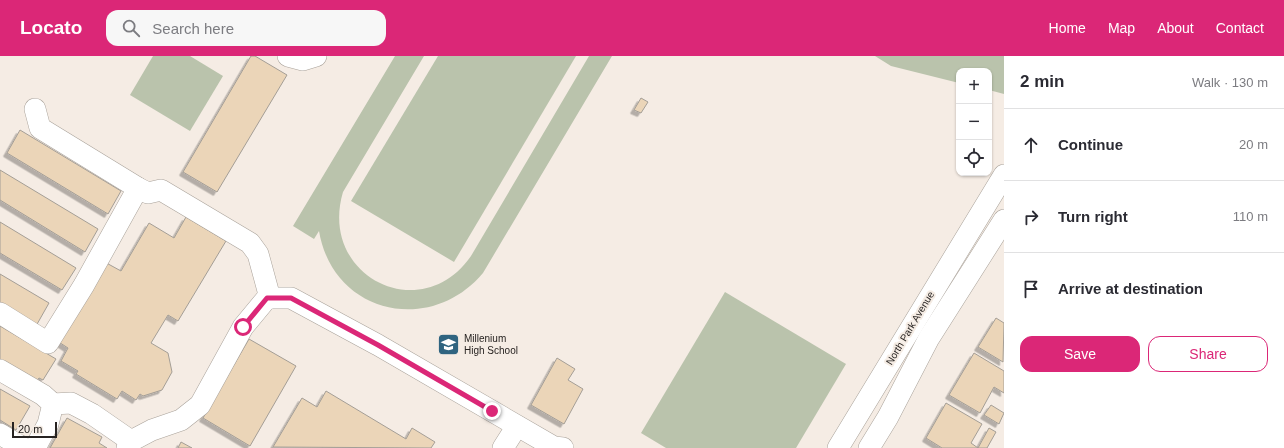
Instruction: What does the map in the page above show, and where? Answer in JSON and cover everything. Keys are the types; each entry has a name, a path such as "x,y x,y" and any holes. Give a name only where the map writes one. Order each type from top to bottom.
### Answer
{"street":[{"path":"288,56 303,60 316,56"},
{"path":"35,110 40,128 138,188 148,193 161,190 250,243 258,254 270,298"},
{"name":"North Park Avenue","path":"838,448 977,206 1004,175"},
{"path":"0,313 48,343 84,285 138,188"},
{"path":"869,448 888,417 929,338 1003,221 977,206"},
{"path":"0,382 48,403 71,403 92,414 129,444 152,430 181,420 200,405 243,327 267,298 291,298 378,345 554,447 562,448"},
{"path":"0,370 48,403"},
{"path":"0,434 26,448 48,424 48,403"},
{"path":"503,448 517,426"}],"green space":[{"path":"153,56 190,56 223,76 190,131 130,95"},
{"path":"395,56 424,56 343,192 339,222 345,248 359,268 379,282 402,290 426,288 450,277 471,256 589,56 612,56 483,273 461,293 437,305 412,309 386,307 363,297 343,281 328,259 319,231 314,239 293,226"},
{"path":"438,56 576,56 454,262 351,201"},
{"path":"875,56 1004,56 1004,94 992,91 992,68 956,68 956,82 891,66"},
{"path":"725,292 846,364 796,448 666,448 641,433"}],"building":[{"path":"251,56 255,56 287,75 217,192 183,172"},
{"path":"641,98 648,102 641,113 634,110"},
{"path":"20,130 121,191 108,214 7,153"},
{"path":"0,170 98,229 85,252 0,200"},
{"path":"186,217 226,241 178,321 168,315 151,343 168,353 172,372 162,390 143,396 140,394 136,400 122,391 117,399 76,374 78,371 61,361 68,348 54,339 101,260 121,271 149,223 174,238"},
{"path":"0,222 76,268 62,290 0,253"},
{"path":"0,274 49,303 36,326 0,305"},
{"path":"996,318 1004,323 1003,362 978,347"},
{"path":"0,326 56,359 43,380 39,378 36,382 0,360"},
{"path":"249,339 296,366 250,446 203,418"},
{"path":"974,353 1004,371 1004,393 994,387 980,413 949,395"},
{"path":"557,358 575,369 568,380 583,389 564,424 531,405"},
{"path":"0,389 30,406 16,430 0,420"},
{"path":"326,391 406,439 412,428 435,442 431,448 273,447 302,398 317,407"},
{"path":"946,403 982,424 971,443 978,448 942,448 926,438"},
{"path":"991,405 1004,413 999,424 984,415"},
{"path":"67,418 102,437 99,443 107,448 50,448"},
{"path":"989,428 996,432 987,448 978,448"},
{"path":"181,442 192,448 178,448"}],"place":[{"name":"Millenium High School","path":"448,344"}],"route":[{"path":"243,327 267,298 291,298 378,345 492,411"}]}
